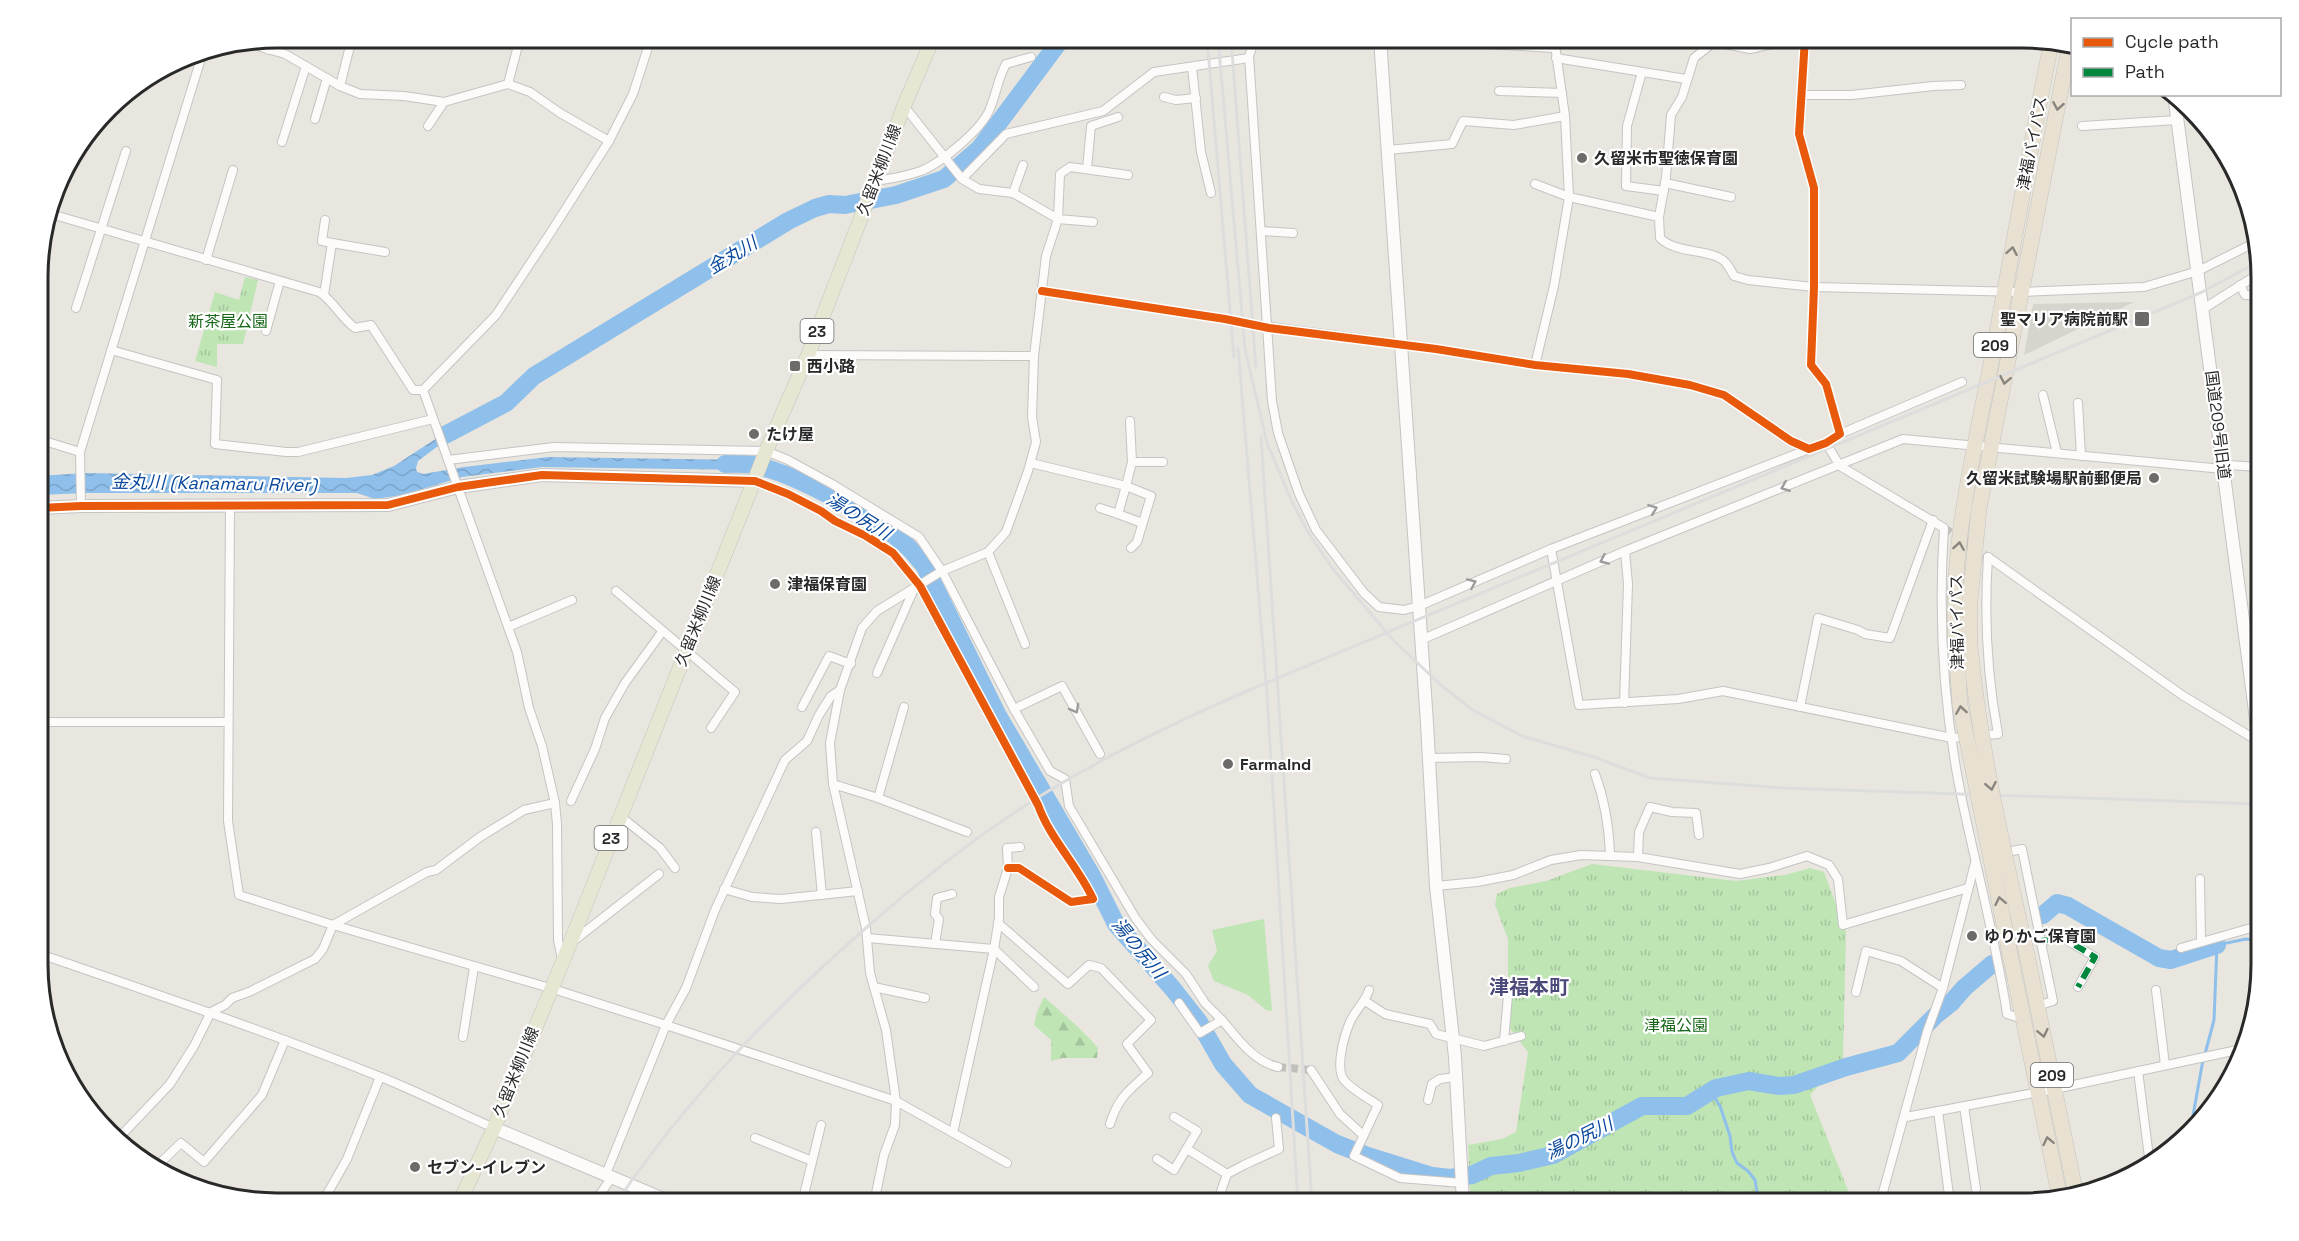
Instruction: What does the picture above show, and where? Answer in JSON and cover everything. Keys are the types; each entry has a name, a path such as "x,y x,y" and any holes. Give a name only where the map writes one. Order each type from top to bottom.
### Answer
{"highway":[{"name":"津福バイパス","path":"2050,50 1975,447 1957,560 1954,622 1963,646 1975,702 1998,825 2074,1187"},
{"name":"津福バイパス","path":"2058,1190 1960,705 1963,646 1979,509 2068,52"}],"main road":[{"name":"久留米柳川線","path":"464,1193 494,1128 563,961 765,452 808,355 929,48"}],"street":[{"path":"262,48 285,54 340,86 360,94 404,96 444,102 508,84 530,92 560,113 609,141"},
{"path":"340,86 350,48"},
{"path":"508,84 517,48"},
{"path":"57,216 324,295 344,320 355,328 371,325 413,390 423,390 496,315 609,141 633,94 648,48"},
{"path":"1252,48 1249,58 1269,328 1272,401 1278,433 1299,494 1316,530 1364,593 1378,607 1404,610 1419,606 1551,549 1826,443 1840,434 1962,382"},
{"path":"1381,48 1436,886 1453,1038 1462,1193"},
{"path":"1535,366 1554,286 1569,197 1565,116 1555,48"},
{"path":"1703,48 1694,58 1682,97 1671,116 1659,217 1660,238 1668,246 1709,255 1726,262 1734,276 1748,280 1814,287 2022,292 2145,287 2199,270 2249,246"},
{"path":"1804,48 1799,134 1814,188 1814,287 1810,365 1826,384 1840,434"},
{"path":"875,181 923,170 944,157 971,133 987,114 1006,64 1031,57"},
{"path":"962,179 1006,134 1103,111 1154,72 1249,58"},
{"path":"1556,58 1686,79"},
{"path":"81,506 80,452 200,61"},
{"path":"282,142 306,66"},
{"path":"1192,67 1201,152 1211,193"},
{"path":"1642,72 1627,126 1626,186 1664,187 1731,197"},
{"path":"315,119 327,78"},
{"path":"1801,95 1852,95 1961,85"},
{"path":"1499,91 1562,93"},
{"path":"1164,97 1176,100 1196,98"},
{"path":"428,126 444,102"},
{"path":"904,106 962,179 979,189 1013,193 1058,219 1093,222"},
{"name":"国道209号旧道","path":"2176,107 2199,270 2251,676"},
{"path":"1388,150 1452,144 1463,121 1514,125 1565,116"},
{"path":"1087,169 1091,126 1118,117"},
{"path":"2082,126 2177,120"},
{"path":"76,308 126,151"},
{"path":"1013,193 1023,165"},
{"path":"876,1193 895,1125 896,1101 886,1030 870,972 867,938 858,891 833,784 830,743 840,690 862,628 877,611 942,571 988,552 1006,532 1036,442 1032,417 1034,356 1046,256 1058,219 1060,174 1070,167 1128,175"},
{"path":"206,261 233,170"},
{"path":"1535,184 1569,197 1659,217"},
{"path":"325,220 322,241 385,252"},
{"path":"1262,231 1293,233"},
{"path":"324,295 332,243"},
{"path":"2204,309 2251,278"},
{"path":"266,331 280,281"},
{"path":"2240,285 2244,295 2251,295"},
{"path":"1042,291 1225,319"},
{"path":"1250,324 1535,366 1628,374 1690,385 1724,395 1791,441 1809,449"},
{"path":"111,350 218,380 215,444 298,452 433,419"},
{"path":"808,355 1034,356"},
{"path":"423,390 508,627 529,708 542,746 555,803 558,940 563,961"},
{"path":"2043,395 2057,453"},
{"path":"2078,403 2081,456"},
{"path":"1118,514 1131,462 1130,421"},
{"path":"1421,640 1625,551 1903,439 2223,469 2228,465 2251,466"},
{"path":"48,443 80,452"},
{"path":"1826,443 1840,466 1944,528 1941,642 1952,738 1961,793 2000,966 2007,1014 2023,1019"},
{"path":"449,463 554,447 765,452 788,460 832,483 919,537 942,571 1014,709 1050,771 1065,779 1069,806 1136,919 1186,974 1205,1003 1245,1047 1268,1065 1278,1067"},
{"path":"1131,462 1163,462"},
{"path":"1030,463 1126,486 1151,496 1137,542 1131,548"},
{"path":"48,508 388,505 457,483 542,475 757,475 893,553 917,587 1038,805 1044,822 1084,879 1093,899 1071,902 1018,868 1008,868"},
{"path":"230,505 228,820 239,895 333,926 550,988 896,1101 1007,1163"},
{"path":"1100,508 1142,523"},
{"path":"1800,707 1818,618 1865,634 1890,638 1934,520"},
{"path":"1551,549 1580,705 1678,699 1723,691 1952,738 1998,734 1986,624 1988,557 2182,695 2251,737"},
{"path":"1624,703 1628,584 1625,551"},
{"path":"988,552 1025,644"},
{"path":"877,672 917,587"},
{"path":"616,591 735,692 711,728"},
{"path":"508,627 572,600"},
{"path":"571,801 595,749 605,718 625,683 662,632"},
{"path":"802,707 829,656 850,664"},
{"path":"1014,709 1062,686 1100,754"},
{"path":"600,1193 609,1176 666,1025 686,988 714,910 785,760 807,741 831,696 840,690"},
{"path":"878,798 904,707"},
{"path":"48,722 228,722"},
{"path":"1429,758 1506,759"},
{"path":"1595,774 1603,795 1609,830 1610,854"},
{"path":"833,784 878,798 967,832"},
{"path":"123,1133 170,1084 194,1046 210,1012 225,1005 232,998 315,959 323,949 333,926 427,872 436,870 480,837 524,810 555,803"},
{"path":"1638,857 1639,832 1650,807 1672,812 1696,813 1699,835"},
{"path":"620,816 660,848 675,868"},
{"path":"816,832 822,895"},
{"path":"953,1133 994,950 999,923 999,897 1008,868 1007,848 1020,847"},
{"path":"1883,1193 1927,1032 1943,988 1978,857 2022,849 2053,1002 2037,1006"},
{"path":"1436,886 1513,876 1551,860 1581,855 1610,854 1638,857 1740,874 1807,856 1829,865 1838,879 1844,925 1968,888"},
{"path":"569,944 659,874"},
{"path":"2200,879 2201,942"},
{"path":"724,889 752,897 781,899 858,891"},
{"path":"935,944 939,919 935,914 937,897 952,894"},
{"path":"999,923 1068,984 1089,965 1101,968 1151,1020 1127,1044 1148,1073 1124,1094 1116,1106 1110,1124"},
{"path":"2181,948 2251,928"},
{"path":"867,938 994,950 1034,987"},
{"path":"2041,941 2063,938 2095,957 2078,987"},
{"path":"1856,992 1866,951 1901,962 1943,988"},
{"path":"48,957 210,1012 380,1077 609,1176 642,1193"},
{"path":"463,1037 474,967"},
{"path":"1504,1041 1509,984"},
{"path":"874,987 925,998"},
{"path":"1369,990 1365,1001 1350,1021 1339,1070 1345,1081 1378,1106 1354,1156 1400,1178 1462,1183"},
{"path":"2156,990 2165,1065"},
{"path":"1365,1001 1385,1014 1430,1024 1436,1034 1484,1046 1521,1036"},
{"path":"1179,1003 1200,1033 1222,1020"},
{"path":"162,1162 181,1143 204,1162 262,1095 285,1040"},
{"path":"1905,1117 2055,1089 2235,1051"},
{"path":"1311,1070 1340,1114 1363,1135"},
{"path":"2138,1071 2149,1154"},
{"path":"328,1193 347,1159 380,1077"},
{"path":"1428,1100 1432,1084 1440,1078 1456,1077"},
{"path":"1964,1106 1977,1189"},
{"path":"1938,1111 1949,1193"},
{"path":"1157,1159 1174,1170 1197,1131 1174,1117"},
{"path":"1220,1193 1227,1174 1279,1149 1276,1118"},
{"path":"805,1193 821,1125"},
{"path":"755,1138 813,1161"},
{"path":"1187,1149 1227,1174"}],"green space":[{"name":"新茶屋公園","path":"245,277 258,280 243,344 217,344 217,367 195,361 215,292 239,300"},
{"name":"津福公園","path":"1592,864 1736,881 1785,875 1810,868 1824,872 1846,931 1843,1059 1810,1095 1849,1193 1470,1193 1468,1145 1502,1139 1516,1132 1528,1052 1508,1026 1508,939 1495,905 1497,894 1510,888 1546,881"},
{"path":"1264,919 1272,1011 1266,1010 1248,995 1214,981 1208,966 1217,951 1212,930"},
{"path":"1044,997 1098,1048 1097,1058 1062,1058 1051,1061 1051,1040 1034,1025"}],"shaded area":[{"path":"2134,302 2024,355 2033,304"}],"water":[{"name":"金丸川 (Kanamaru River)","path":"463,421 466,425 418,461 417,472 423,474 548,457 749,460 746,470 542,467 462,477 403,495 375,499 357,493 48,495 48,475 85,473 346,478 372,475 394,466"}],"waterway":[{"name":"金丸川","path":"445,435 506,403 534,376 788,221 829,204 845,205 896,195 944,179 980,148 1055,48"},
{"name":"湯の尻川","path":"725,464 750,464 770,469 812,487 878,524 911,550 924,565 997,714 1092,876 1116,924 1199,1022 1223,1064 1250,1095 1337,1144 1432,1176 1450,1178 1472,1175 1491,1166 1519,1163 1553,1155 1642,1106 1687,1106 1716,1088 1749,1081 1779,1086 1794,1085 1846,1067 1898,1053 1964,988 1992,964"},
{"name":"湯の尻川","path":"2043,915 2057,903 2068,906 2159,958 2171,960 2217,945"},
{"path":"2205,1054 2214,1020 2217,945 2251,940"},
{"path":"2193,1116 2203,1060"},
{"path":"1710,1091 1720,1106 1737,1163 1755,1180 1757,1193"}],"tunnel":[{"path":"1225,319 1250,324"},
{"path":"1944,528 1988,557"},
{"path":"1278,1067 1311,1070"}],"railway":[{"path":"1208,48 1234,357"},
{"path":"1219,48 1245,349 1267,443 1292,502 1309,534 1332,568 1393,640 1441,685 1471,709 1522,736 1594,757 1650,778 1783,788 2251,804"},
{"path":"1232,48 1256,368"},
{"path":"623,1193 698,1095 759,1029 824,965 898,900 960,851 1026,805 1079,773 1162,730 1247,691 2200,293 2251,266"},
{"path":"1238,348 1267,695 1297,1193"},
{"path":"1261,437 1311,1193"}],"marked path":[{"path":"2041,941 2063,938 2095,957 2078,987"}],"cycle path":[{"path":"1042,291 1225,319 1269,328 1436,349 1535,365 1628,374 1690,385 1724,395 1791,441 1809,449 1826,443 1840,434 1826,384 1811,365 1814,188 1799,134 1804,48"},
{"path":"48,508 388,505 458,487 542,475 755,481 788,494 821,511 893,553 920,586 1043,817 1093,899 1071,902 1019,868 1008,868"}],"place":[{"name":"久留米市聖徳保育園","path":"1582,158"},
{"name":"聖マリア病院前駅","path":"2142,319"},
{"name":"西小路","path":"795,366"},
{"name":"たけ屋","path":"754,434"},
{"name":"久留米試験場駅前郵便局","path":"2154,478"},
{"name":"津福保育園","path":"775,584"},
{"name":"Farmalnd","path":"1228,764"},
{"name":"ゆりかご保育園","path":"1972,936"},
{"name":"セブン-イレブン","path":"415,1167"}],"district":[{"name":"津福本町","path":"1529,987"}]}
